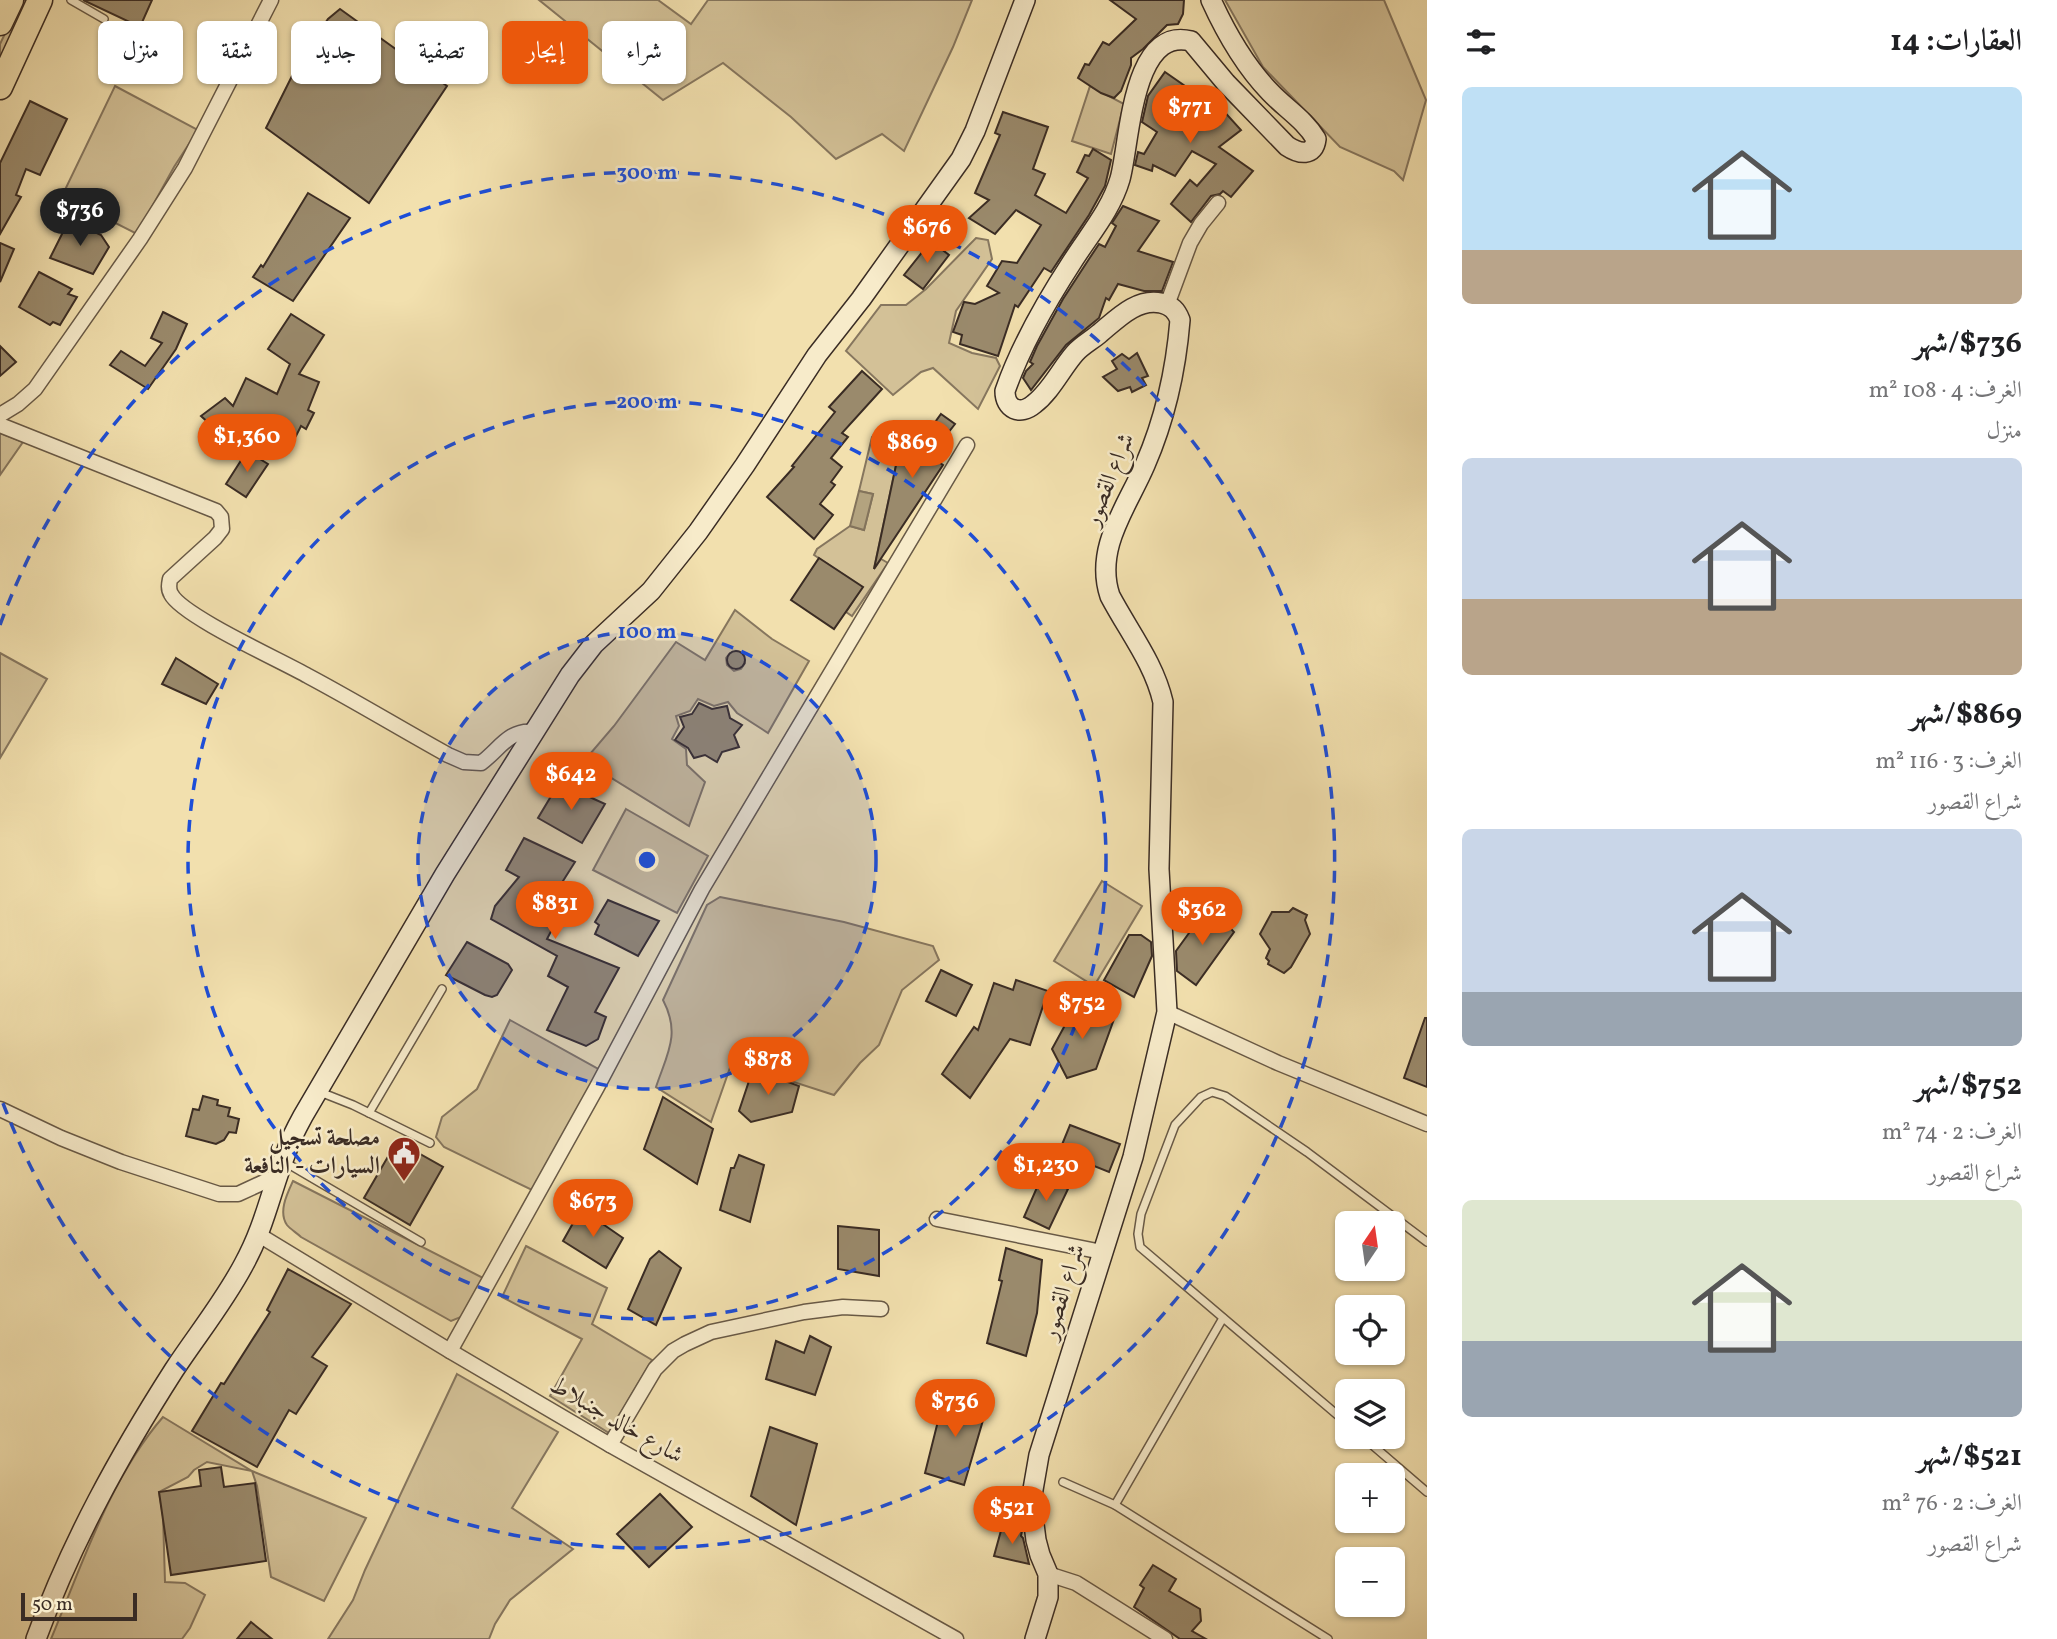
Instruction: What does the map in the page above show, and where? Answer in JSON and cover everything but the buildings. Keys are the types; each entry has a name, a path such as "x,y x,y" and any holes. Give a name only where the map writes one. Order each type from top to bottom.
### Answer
{"highway":[{"path":"0,23 11,0"},
{"path":"0,87 40,0"}],"street":[{"path":"0,415 18,404 35,388 147,228 186,168 271,0"},
{"path":"36,1639 70,1554 116,1464 174,1370 226,1295 259,1235 280,1168 293,1137 317,1091 445,874 570,675 594,644 651,591 698,532 746,465 812,361 961,159 975,131 1026,0"},
{"path":"1211,0 1218,17 1251,70 1284,107 1310,130 1316,139 1316,145 1306,153 1287,146 1226,83 1191,41 1180,39 1162,45 1146,66 1136,91 1121,176 1113,200 1070,264 1030,332 1005,391 1007,404 1022,410 1035,404 1076,352 1134,307 1147,301 1167,305 1190,243 1218,203"},
{"name":"شراع القصور","path":"1035,1639 1048,1597 1048,1574 1032,1523 1033,1481 1133,1157 1167,1012 1159,869 1163,702 1152,668 1110,596 1106,570 1115,525 1145,465 1174,372 1180,320 1174,308 1167,305"},
{"path":"0,425 216,511 223,523 222,529 170,579 169,584 170,593 176,600 216,627 464,762 481,763 511,735 524,731 533,732"},
{"path":"450,1351 597,1087 702,889 967,444"},
{"path":"1167,1012 1278,1063 1427,1124"},
{"path":"0,1110 61,1138 219,1194 238,1194 280,1168"},
{"path":"937,1219 1102,1252"},
{"name":"شارع خالد جنبلاط","path":"259,1235 610,1445 956,1639"},
{"path":"610,1445 655,1369 673,1351 695,1339 722,1330 804,1312 844,1307 881,1309"},
{"path":"1048,1574 1076,1583 1166,1639"}],"lane":[{"path":"71,0 104,19"},
{"path":"369,1113 442,989"},
{"path":"317,1091 430,1143"},
{"path":"1335,1413 1140,1247 1138,1234 1142,1214 1175,1125 1201,1097 1212,1092 1225,1096 1307,1152 1427,1242"},
{"path":"280,1168 421,1242"},
{"path":"1115,1505 1223,1318"},
{"path":"1377,1449 1427,1492"},
{"path":"1063,1482 1115,1505 1328,1639"}],"shaded area":[{"path":"21,0 31,0 0,66 0,44"},
{"path":"539,0 658,0 691,24 708,0 972,0 904,151 882,134 836,159 791,117 723,63 663,100 643,84 686,84 686,21 602,21 602,51 588,40 588,21 565,21"},
{"path":"1225,0 1384,0 1426,100 1403,180 1394,171 1340,147 1263,67"},
{"path":"115,86 198,130 137,234 62,196"},
{"path":"1090,86 1124,104 1111,154 1072,141"},
{"path":"976,238 988,240 992,259 956,311 949,343 972,353 996,358 1000,366 978,409 933,368 921,372 893,395 846,351 881,305 906,305 926,289"},
{"path":"882,426 902,437 874,569 881,559 888,563 852,616 846,612 862,587 814,555 817,549 850,526 864,530 873,494 859,491 872,437"},
{"path":"0,433 23,442 0,475"},
{"path":"859,491 873,494 864,530 850,526"},
{"path":"735,610 772,639 809,661 768,733 737,713 728,702 714,706 698,699 690,711 676,716 679,726 672,739 686,749 687,765 705,782 689,826 584,761 614,726 676,642 705,660","holes":["737,651 744,654 745,663 741,669 734,671 727,665 726,658 730,653"]},
{"path":"0,653 47,679 0,758"},
{"path":"626,809 708,856 677,913 593,870"},
{"path":"1102,881 1142,906 1094,986 1054,961"},
{"path":"720,897 844,922 933,946 939,960 902,990 879,1045 834,1095 732,1062 711,1122 656,1087 672,1034 663,1000 707,905"},
{"path":"510,1020 600,1070 532,1190 444,1147 436,1137 442,1117 477,1089"},
{"path":"293,1181 487,1280 466,1315 451,1321 301,1237 287,1225 283,1214 284,1203"},
{"path":"526,1246 607,1288 592,1324 652,1360 609,1433 550,1396 582,1339 502,1297"},
{"path":"457,1374 558,1432 512,1508 573,1549 510,1600 489,1639 328,1639 353,1600"},
{"path":"163,1417 252,1471 207,1462 188,1477 159,1492 163,1516 165,1582 185,1583 205,1595 190,1628 182,1639 51,1639 112,1495 144,1441"},
{"path":"252,1471 366,1518 324,1601 271,1577 257,1486"}],"place":[{"name":"مصلحة تسجيل السيارات - النافعة","path":"404,1183"}]}
